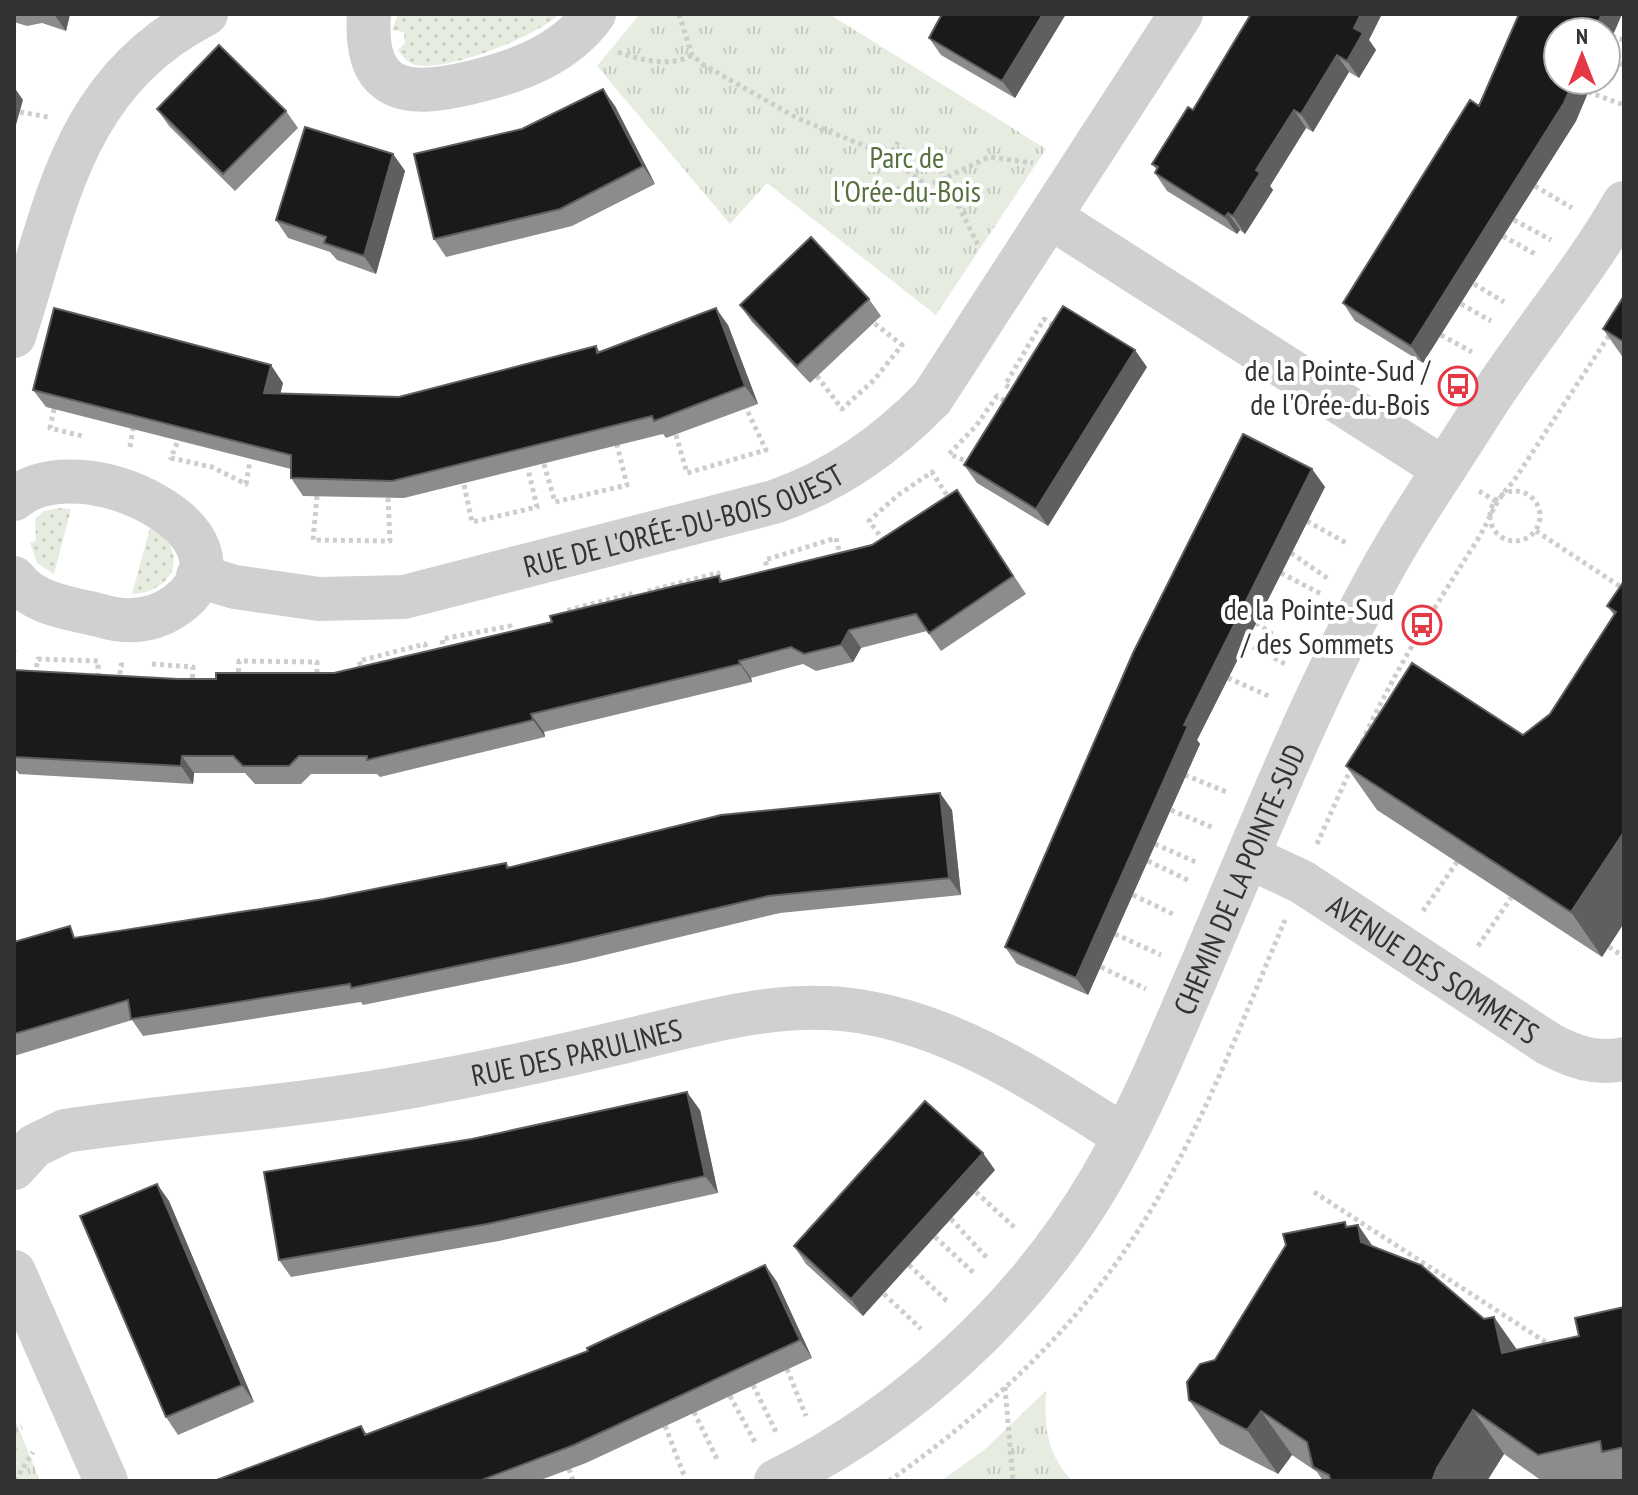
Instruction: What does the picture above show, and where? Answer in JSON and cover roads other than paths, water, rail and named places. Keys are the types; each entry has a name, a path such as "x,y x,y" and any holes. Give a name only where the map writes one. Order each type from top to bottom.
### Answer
{"street":[{"path":"14,336 67,170 95,110 115,82 155,43 206,14"},
{"path":"369,14 370,55 380,73 395,86 417,92 469,83 528,66 572,38 603,32"},
{"name":"RUE DE L'ORÉE-DU-BOIS OUEST","path":"198,576 235,587 319,599 404,597 479,581 808,490 879,447 932,398 1181,14"},
{"name":"CHEMIN DE LA POINTE-SUD","path":"766,1462 864,1430 973,1339 1033,1275 1063,1235 1100,1180 1124,1136 1371,590 1444,469 1582,271 1624,203"},
{"path":"1050,217 1444,469"},
{"path":"14,578 36,597 53,604 115,620 138,620 172,609 187,597 198,576 199,561 191,535 174,514 156,502 72,480 57,480 17,489"},
{"name":"AVENUE DES SOMMETS","path":"1249,857 1302,882 1571,1056 1609,1062 1624,1059"},
{"name":"RUE DES PARULINES","path":"14,1168 34,1146 65,1131 289,1106 412,1086 553,1058 733,1016 816,1008 858,1011 940,1031 972,1045 1124,1136"},
{"path":"14,1272 106,1481"}],"place":[{"name":"de la Pointe-Sud / de l'Orée-du-Bois","path":"1458,386"},
{"name":"de la Pointe-Sud / des Sommets","path":"1422,625"}],"park label":[{"name":"Parc de l'Orée-du-Bois","path":"907,173"}]}
